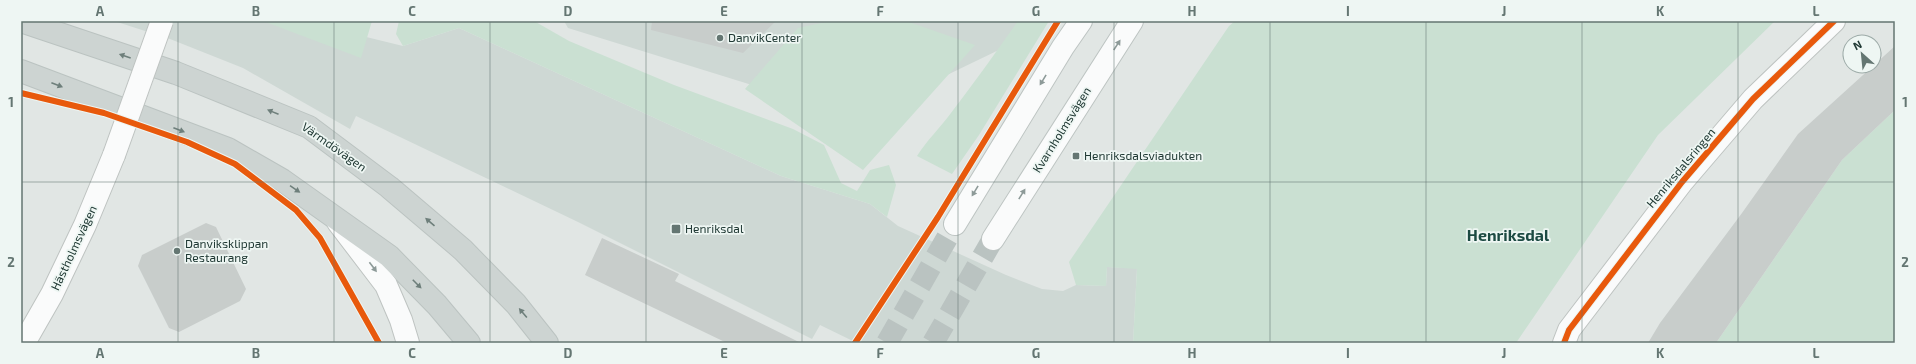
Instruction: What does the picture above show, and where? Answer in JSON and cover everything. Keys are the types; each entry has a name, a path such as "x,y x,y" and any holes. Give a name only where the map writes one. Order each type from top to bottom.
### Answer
{"main road":[{"name":"Värmdövägen","path":"21,21 176,73 309,127 390,186 463,250 516,304 548,343"},
{"path":"21,71 228,149 282,180 332,214 389,256 437,305 469,343"}],"street":[{"name":"Hästholmsvägen","path":"24,337 52,294 80,237 114,155 162,21"},
{"path":"955,224 1063,46 1081,21"},
{"name":"Kvarnholmsvägen","path":"993,239 1132,21"},
{"name":"Henriksdalsringen","path":"1564,343 1569,330 1682,182 1753,99 1834,21"},
{"path":"332,214 386,285 401,320 408,343"}],"shaded area":[{"path":"114,21 301,21 403,46 459,28 781,176 870,204 898,226 1006,275 1042,289 1063,291 1076,285 1106,286 1107,267 1137,268 1133,343 857,343 820,325 812,339 578,222 356,116 350,129 243,68 170,39"},
{"path":"564,21 1024,21 1005,47 858,118 568,28"}],"green space":[{"path":"263,21 372,21 361,58"},
{"path":"399,21 534,21 569,41 674,85 793,129 824,145 841,183 857,191 870,170 889,165 896,185 887,217 870,204 781,176 459,28 403,46 396,34"},
{"path":"831,21 906,21 975,45 863,170 745,89 798,28"},
{"path":"1018,21 1049,21 979,135 952,174 917,156 960,102"},
{"path":"1235,21 1775,21 1658,135 1516,343 1133,343 1137,269 1107,267 1106,286 1076,285 1069,262 1229,26"},
{"path":"1895,110 1895,343 1716,343 1842,160"}],"building":[{"name":"DanvikCenter","path":"652,21 776,21 743,53 651,30"},
{"path":"1895,46 1895,110 1842,160 1716,343 1648,343 1660,323 1742,213 1798,134 1864,74 1882,74 1882,58"},
{"path":"206,223 216,227 246,289 240,301 179,332 169,328 138,266 142,255"},
{"path":"602,238 679,274 675,281 801,343 727,343 585,275"}],"tunnel":[{"path":"887,343 955,224"},
{"path":"933,343 993,239"}],"cycle path":[{"path":"855,343 938,217 1058,21"},
{"path":"1564,343 1569,330 1682,182 1753,99 1834,21"},
{"path":"21,93 104,113 187,142 235,164 296,210 320,238 379,343"}],"place":[{"name":"DanvikCenter","path":"720,38"},
{"name":"Henriksdalsviadukten","path":"1076,156"},
{"name":"Henriksdal","path":"676,229"},
{"name":"Danviksklippan Restaurang","path":"177,251"}],"district":[{"name":"Henriksdal","path":"1508,235"}]}
